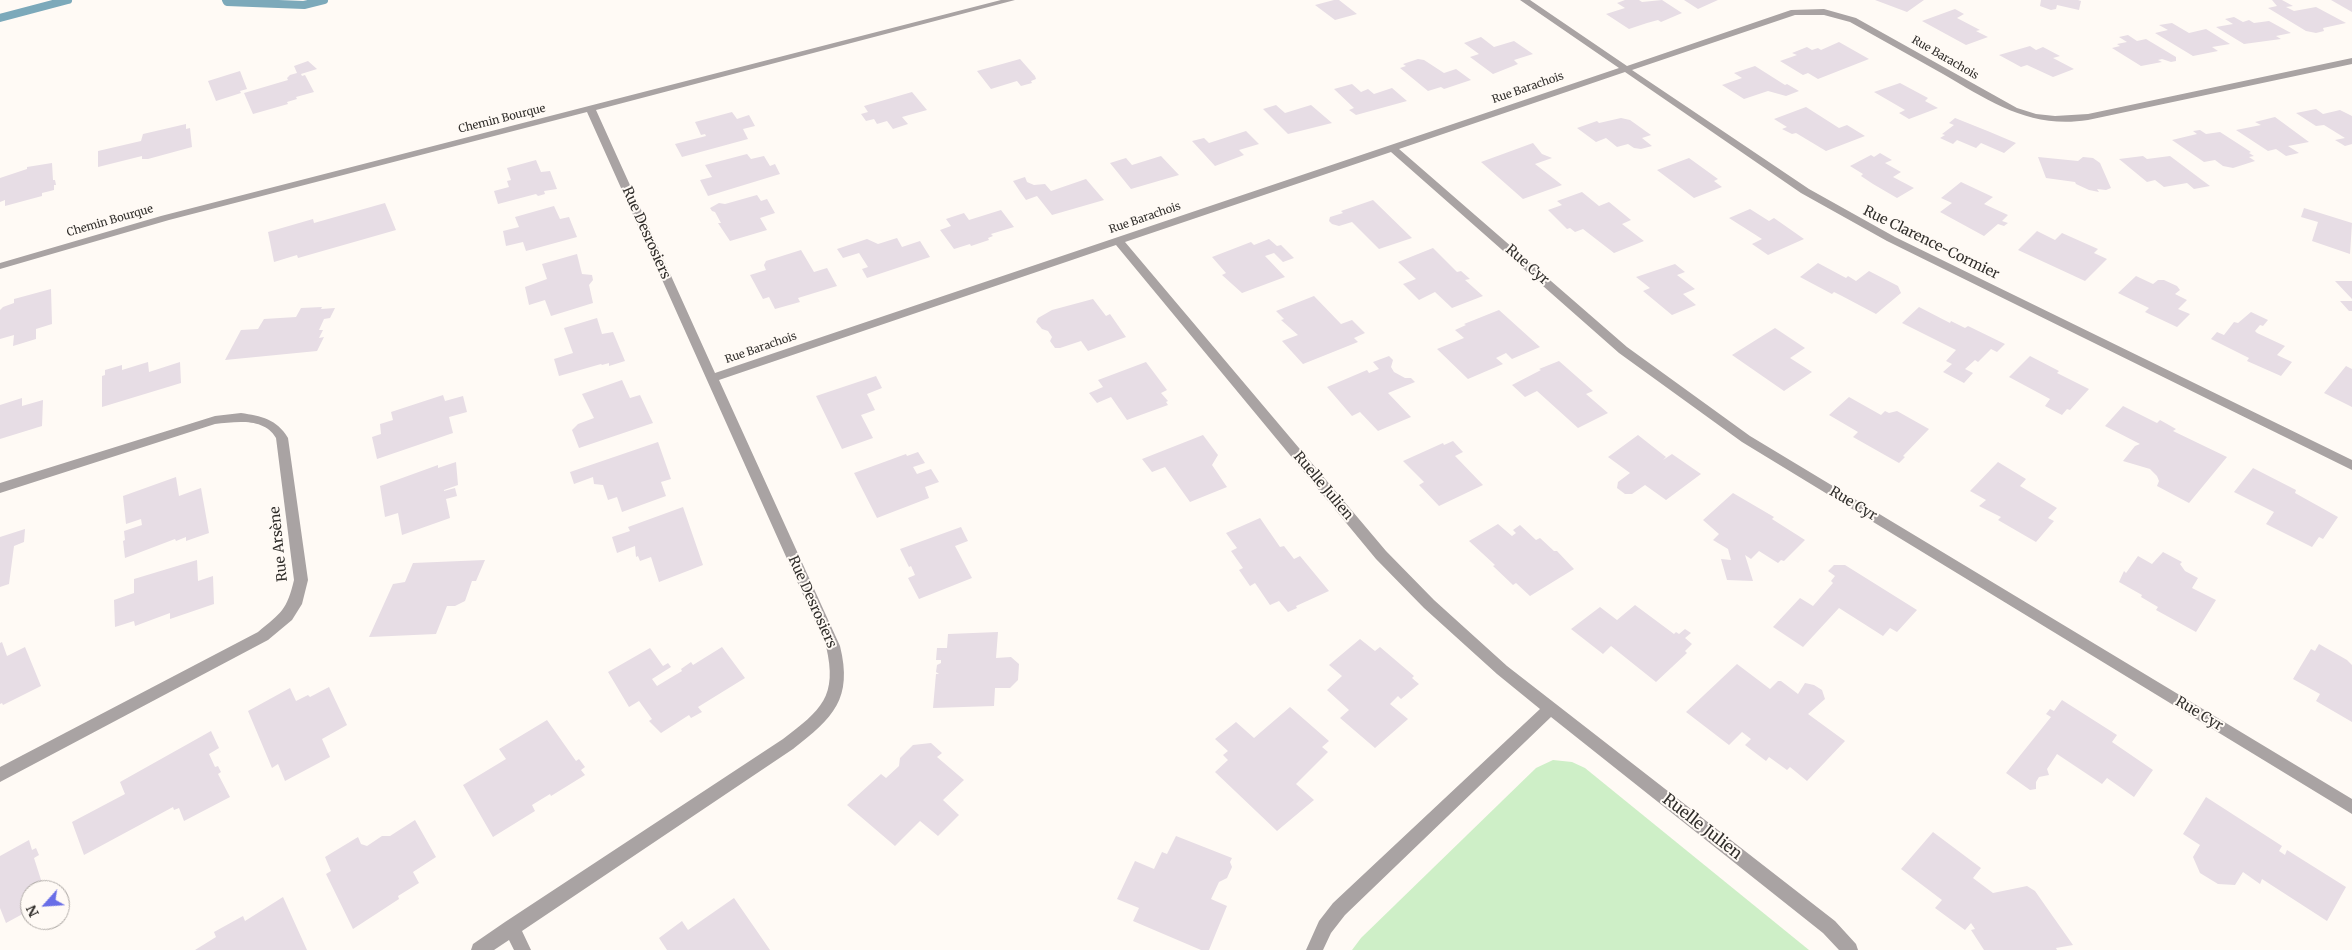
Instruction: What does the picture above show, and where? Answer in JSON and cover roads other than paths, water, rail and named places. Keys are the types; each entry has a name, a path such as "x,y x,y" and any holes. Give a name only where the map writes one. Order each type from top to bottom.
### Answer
{"street":[{"name":"Chemin Bourque","path":"0,266 166,218 591,110 1011,0"},
{"name":"Rue Clarence-Cormier","path":"1524,0 1805,191 1852,219 2352,465"},
{"name":"Rue Barachois","path":"712,378 1785,15 1804,12 1824,12 1844,16 2012,109 2037,117 2068,120 2352,61"},
{"name":"Rue Desrosiers","path":"478,950 788,744 822,716 837,691 839,672 833,646 591,110"},
{"name":"Rue Cyr","path":"1392,148 1623,350 1712,416 1746,439 2352,807"},
{"name":"Ruelle Julien","path":"1118,240 1381,555 1460,634 1823,922 1839,936 1850,950"},
{"name":"Rue Arsène","path":"0,488 203,423 240,417 263,421 278,431 282,438 301,580 295,604 287,616 263,636 0,775"},
{"path":"1314,950 1324,928 1339,909 1551,708"},
{"path":"511,928 523,950"}],"waterway":[{"path":"0,18 68,0"},
{"path":"226,0 227,2 304,5 324,0"}]}
